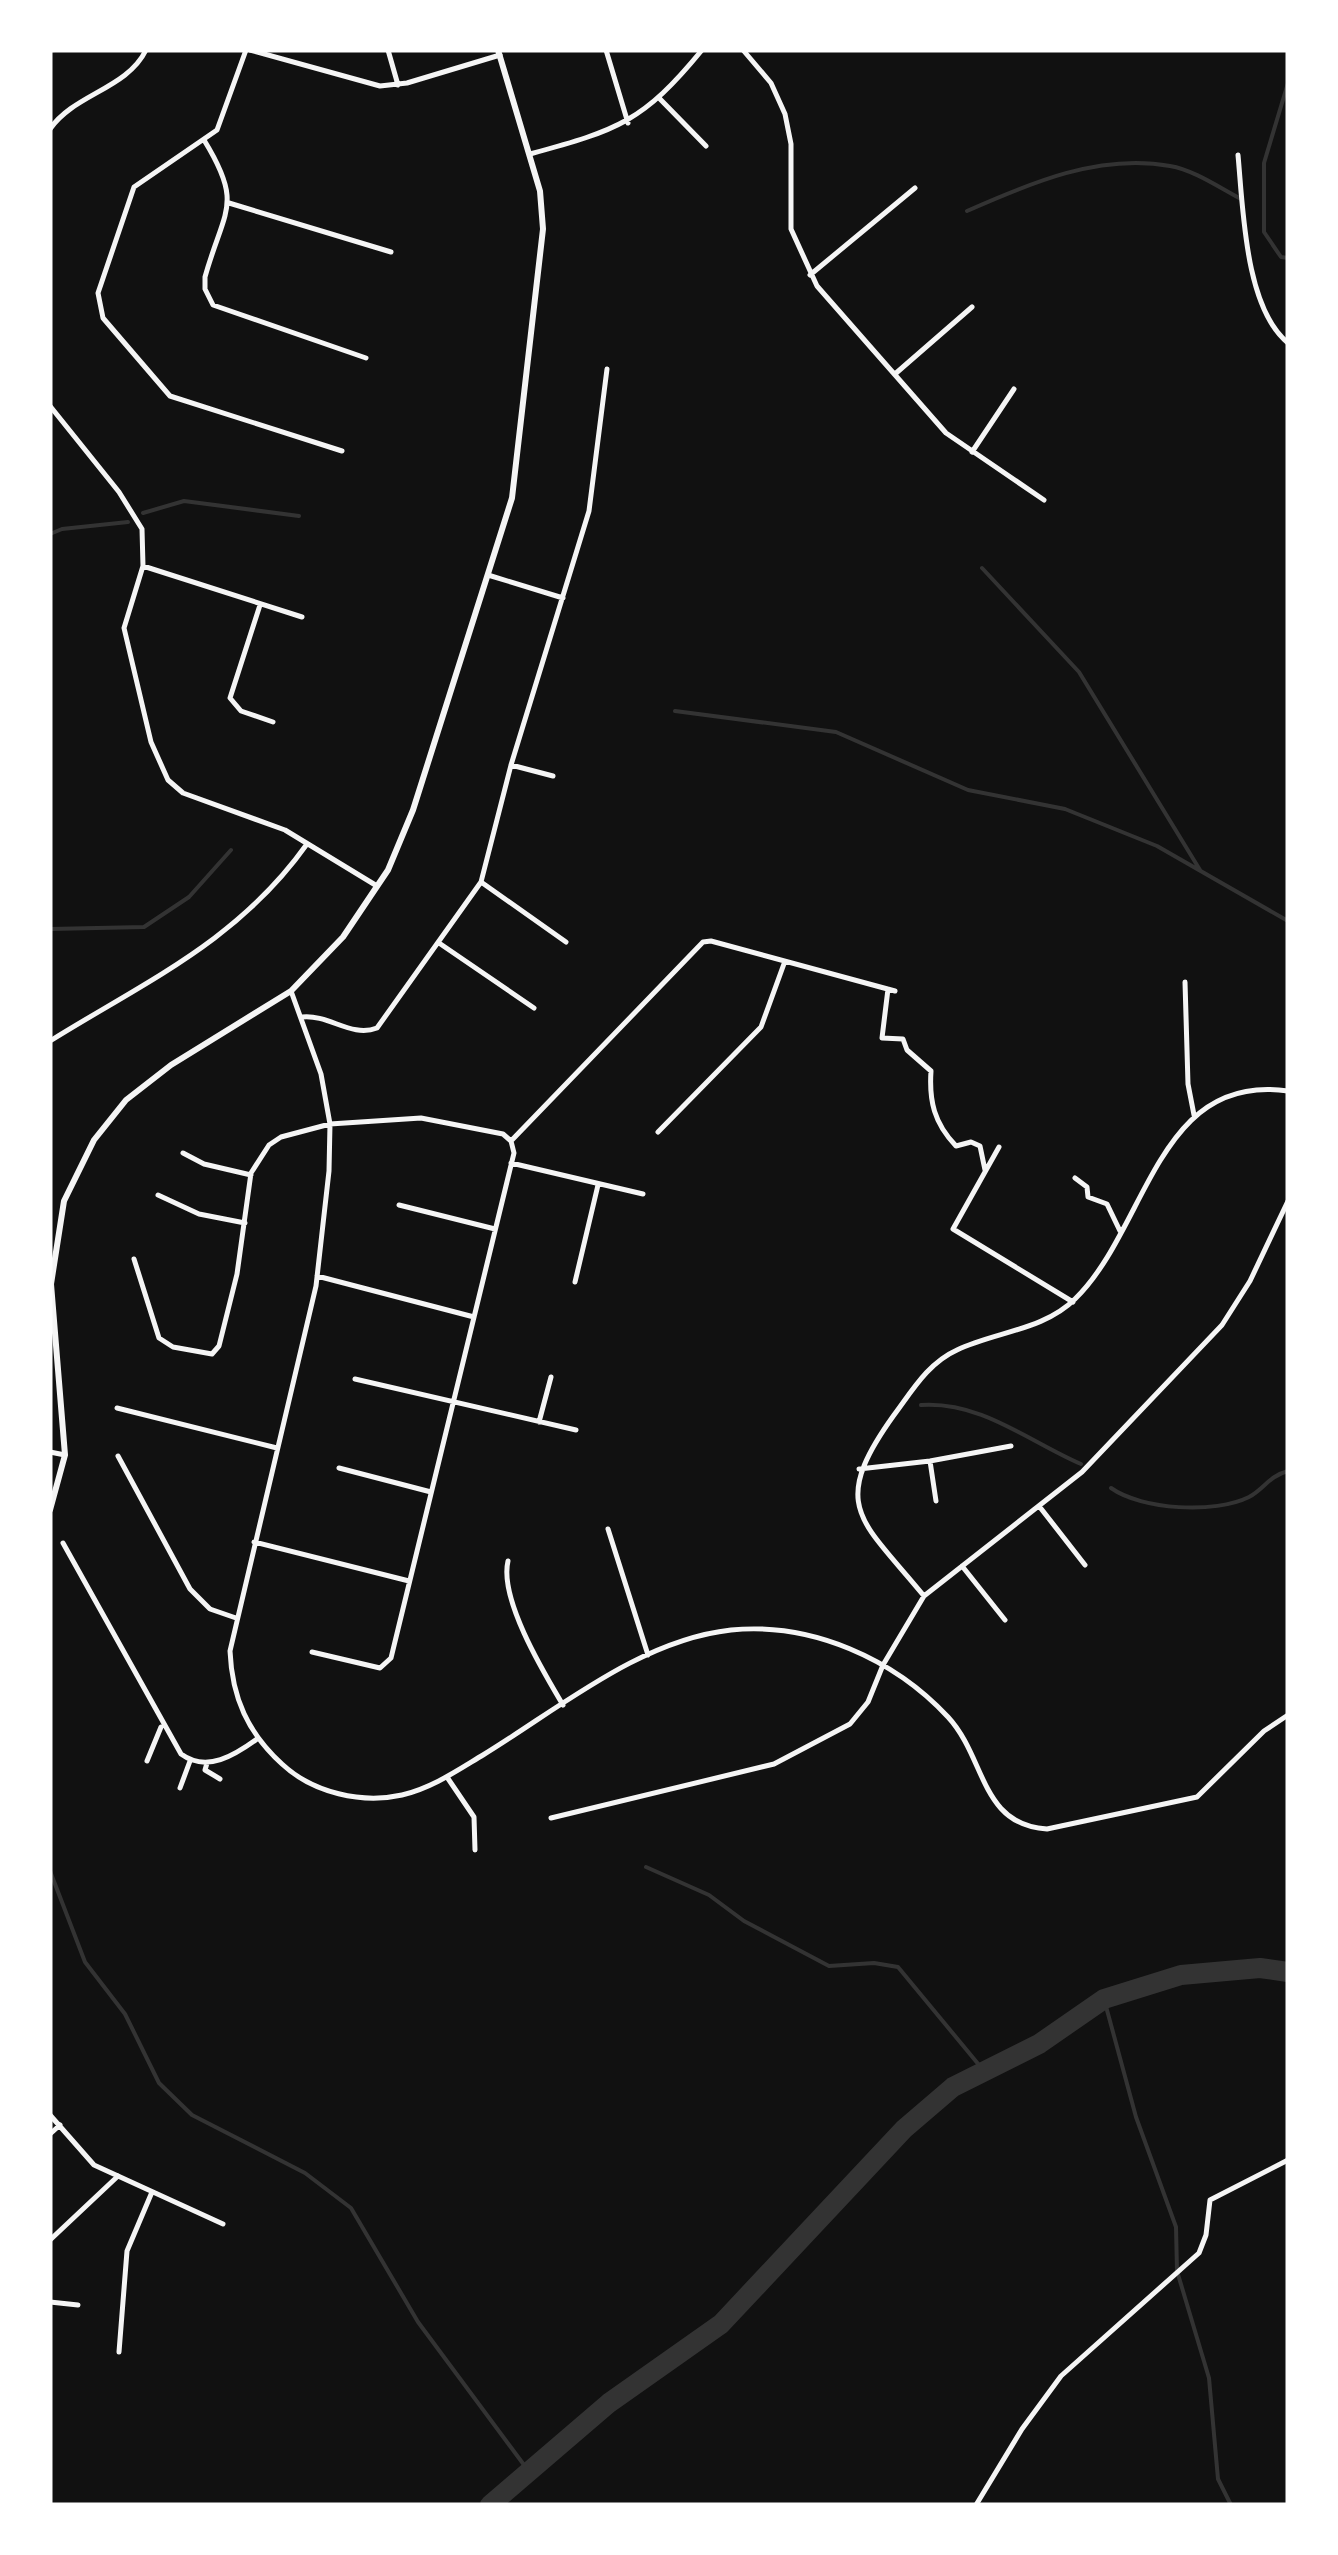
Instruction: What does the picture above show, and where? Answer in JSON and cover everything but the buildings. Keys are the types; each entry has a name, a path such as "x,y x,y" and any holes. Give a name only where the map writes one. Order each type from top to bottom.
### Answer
{"street":[{"path":"50,129 64,114 129,72 146,50"},
{"path":"50,1510 66,1456 52,1269 64,1202 78,1168 112,1114 153,1077 291,991 343,937 378,886 413,810 488,574 516,476 541,252 542,207 499,53 398,85 368,85 248,50 224,118 204,140 134,187 98,293 99,310 146,372 170,396 342,451"},
{"path":"388,50 398,85"},
{"path":"606,50 628,123"},
{"path":"530,154 628,123 660,99 702,50"},
{"path":"743,50 771,84 785,114 791,144 790,229 810,275 946,433 1044,500"},
{"path":"660,99 706,146"},
{"path":"204,140 226,178 229,202 205,277 204,289 214,305 366,358"},
{"path":"1238,155 1246,241 1270,329 1288,343"},
{"path":"810,275 915,188"},
{"path":"229,202 391,252"},
{"path":"895,374 972,308"},
{"path":"302,1018 326,1018 364,1032 377,1028 482,882 511,765 589,512 607,368"},
{"path":"972,452 1014,389"},
{"path":"50,406 138,522 144,539 143,566 124,628 151,742 164,774 183,794 262,820 378,886"},
{"path":"143,566 302,617"},
{"path":"488,574 563,598"},
{"path":"260,605 230,698 241,711 273,722"},
{"path":"511,765 553,776"},
{"path":"50,1040 221,937 273,888 307,843"},
{"path":"482,882 566,942"},
{"path":"511,1141 703,942 711,940 892,990 882,1038 903,1040 907,1050 931,1071 927,1090 934,1115 956,1146 971,1142 980,1146 985,1170"},
{"path":"439,943 534,1008"},
{"path":"658,1132 761,1027 786,961"},
{"path":"1185,982 1188,1084 1194,1115"},
{"path":"291,991 318,1058 330,1124 318,1276 230,1652 233,1687 258,1739 288,1770 350,1796 406,1794 447,1777 648,1655 715,1632 765,1630 838,1643 883,1665 948,1718 1006,1816 1027,1828 1047,1829 1197,1797 1264,1730 1288,1715"},
{"path":"924,1596 863,1517 856,1493 859,1468 918,1382 942,1358 1048,1318 1073,1302 1194,1115 1232,1092 1258,1088 1288,1092"},
{"path":"134,1260 159,1338 173,1347 212,1354 220,1346 233,1292 251,1175 259,1155 280,1137 330,1124 421,1118 504,1134 511,1141 512,1164 392,1658 384,1668 312,1652"},
{"path":"999,1147 953,1229 1073,1302"},
{"path":"183,1153 204,1164 251,1175"},
{"path":"512,1164 644,1194"},
{"path":"1075,1178 1087,1187 1088,1197 1108,1204 1120,1231"},
{"path":"575,1282 598,1185"},
{"path":"158,1195 199,1214 244,1223"},
{"path":"551,1818 782,1761 860,1714 883,1665 924,1596 1095,1460 1222,1326 1250,1281 1288,1201"},
{"path":"400,1205 496,1229"},
{"path":"318,1276 474,1316"},
{"path":"539,1422 552,1377"},
{"path":"356,1380 576,1430"},
{"path":"117,1408 276,1448"},
{"path":"859,1468 930,1461 1011,1446"},
{"path":"50,1452 66,1456"},
{"path":"118,1456 190,1589 210,1610 236,1618"},
{"path":"930,1461 936,1501"},
{"path":"338,1468 431,1492"},
{"path":"1039,1506 1086,1565"},
{"path":"608,1529 648,1655"},
{"path":"254,1542 409,1581"},
{"path":"63,1543 161,1726 190,1761 207,1763 239,1752 258,1739"},
{"path":"508,1561 506,1578 534,1654 563,1705"},
{"path":"962,1566 1005,1620"},
{"path":"148,1761 161,1726"},
{"path":"180,1788 190,1761"},
{"path":"207,1763 205,1770 220,1779"},
{"path":"447,1777 474,1817 475,1850"},
{"path":"50,2114 94,2164 223,2224"},
{"path":"50,2134 60,2125"},
{"path":"976,2505 1022,2429 1061,2376 1199,2253 1206,2235 1210,2200 1288,2160"},
{"path":"50,2240 118,2176"},
{"path":"118,2352 127,2251 152,2192"},
{"path":"50,2302 78,2304"}],"waterway":[{"path":"50,52 55,50"},
{"path":"1288,83 1264,163 1264,232 1281,257 1288,258"},
{"path":"967,211 1040,181 1118,164 1179,168 1241,199"},
{"path":"143,513 184,501 299,516"},
{"path":"50,534 62,529 128,522"},
{"path":"982,568 1079,672 1200,870"},
{"path":"675,711 836,732 968,790 1065,809 1157,846 1288,921"},
{"path":"50,929 144,927 189,897 231,850"},
{"path":"921,1405 943,1405 984,1416 1081,1464"},
{"path":"1111,1488 1159,1505 1217,1506 1249,1497 1288,1471"},
{"path":"646,1867 709,1895 744,1921 829,1966 874,1963 898,1967 984,2071"},
{"path":"50,1871 85,1962 125,2014 159,2083 192,2115 305,2173 351,2208 418,2322 530,2473"},
{"path":"490,2505 609,2403 721,2324 904,2129 953,2087 1039,2044 1104,1999 1181,1975 1260,1968 1288,1972"},
{"path":"1104,1999 1136,2117 1176,2227 1177,2271 1209,2378 1218,2479 1231,2505"}]}
